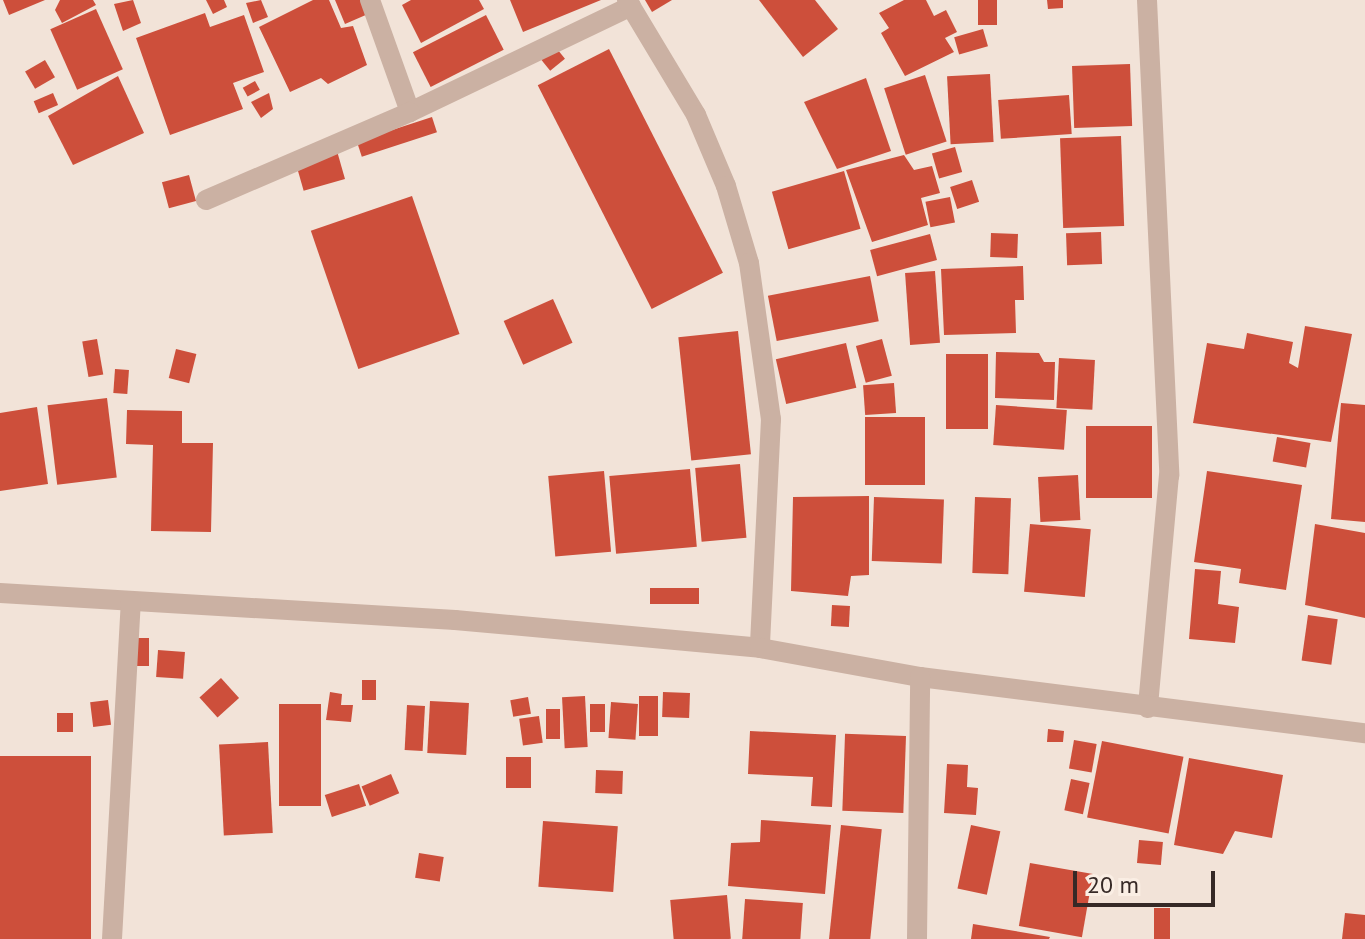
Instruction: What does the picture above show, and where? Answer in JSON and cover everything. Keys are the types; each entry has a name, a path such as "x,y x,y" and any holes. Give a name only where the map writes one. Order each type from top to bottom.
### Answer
{"street":[{"path":"370,0 410,112"},
{"path":"1147,0 1169,475 1148,708"},
{"path":"206,200 410,112 629,3 696,115 726,186 749,263 771,419 760,648"},
{"path":"0,593 455,620 760,648 920,677 1365,733"},
{"path":"112,939 131,602"},
{"path":"917,939 920,677"}],"building":[{"path":"3,0 45,0 9,15"},
{"path":"60,0 93,0 96,5 62,23 55,10"},
{"path":"133,0 141,23 123,31 114,4"},
{"path":"206,0 224,0 227,7 213,14"},
{"path":"261,0 268,17 253,23 246,3"},
{"path":"313,0 329,0 341,28 353,26 367,65 328,84 321,78 290,92 259,27"},
{"path":"335,0 362,0 368,14 345,24"},
{"path":"411,0 479,0 484,9 421,43 402,5"},
{"path":"510,0 601,0 523,32"},
{"path":"645,0 672,0 652,12"},
{"path":"759,0 815,0 838,29 803,57"},
{"path":"904,0 926,0 934,16 946,10 957,32 945,38 954,52 905,76 881,33 889,28 879,13"},
{"path":"978,0 997,0 997,25 978,25"},
{"path":"1047,0 1063,0 1063,8 1048,9"},
{"path":"96,9 123,69 77,90 50,29"},
{"path":"205,13 210,27 244,15 264,72 233,83 243,109 170,135 136,38"},
{"path":"486,15 504,50 431,87 413,52"},
{"path":"983,29 988,46 959,55 954,37"},
{"path":"553,44 565,59 550,71 538,56"},
{"path":"609,49 723,273 652,309 538,85"},
{"path":"45,60 55,77 35,89 25,72"},
{"path":"1130,64 1132,126 1074,128 1072,66"},
{"path":"990,74 994,142 951,144 947,76"},
{"path":"925,75 947,142 906,155 884,88"},
{"path":"118,76 144,133 73,165 48,116"},
{"path":"866,78 891,151 837,169 804,102"},
{"path":"255,81 260,90 248,97 243,88"},
{"path":"53,93 58,105 39,113 34,101"},
{"path":"269,93 273,109 261,118 251,102"},
{"path":"1069,95 1072,134 1001,139 998,100"},
{"path":"432,117 437,132 362,157 357,141"},
{"path":"1121,136 1124,226 1063,228 1060,138"},
{"path":"955,147 962,172 939,179 932,154"},
{"path":"337,151 345,179 304,191 296,163"},
{"path":"904,155 914,170 932,166 940,193 921,198 928,225 872,242 846,170"},
{"path":"844,171 861,229 788,249 772,192"},
{"path":"189,175 196,201 169,208 162,182"},
{"path":"972,180 979,202 957,209 950,187"},
{"path":"412,196 460,334 358,369 311,231"},
{"path":"950,197 955,223 930,227 925,202"},
{"path":"1101,232 1102,264 1067,265 1066,233"},
{"path":"991,233 1018,234 1017,258 990,257"},
{"path":"930,234 937,260 877,276 870,250"},
{"path":"1023,266 1024,300 1015,300 1016,333 944,335 941,269"},
{"path":"935,271 940,343 910,345 905,273"},
{"path":"870,276 879,321 777,341 768,296"},
{"path":"553,299 573,343 523,365 504,321"},
{"path":"1305,326 1352,334 1331,442 1193,423 1207,343 1244,349 1247,333 1293,342 1289,363 1298,368"},
{"path":"738,331 751,454 691,461 678,337"},
{"path":"97,339 103,374 88,377 82,342"},
{"path":"882,339 892,376 866,383 856,346"},
{"path":"846,343 856,388 786,404 776,359"},
{"path":"176,349 196,354 189,383 169,378"},
{"path":"996,352 1039,353 1044,362 1055,362 1054,400 995,398"},
{"path":"946,354 988,354 988,429 946,429"},
{"path":"1059,358 1095,360 1092,410 1056,408"},
{"path":"115,369 129,370 127,394 113,393"},
{"path":"894,383 896,413 865,415 863,385"},
{"path":"107,398 117,477 57,485 47,405"},
{"path":"1341,403 1365,405 1365,522 1331,519"},
{"path":"996,405 1067,410 1064,450 993,445"},
{"path":"37,407 48,484 0,491 0,413"},
{"path":"127,410 182,411 182,443 213,443 211,532 151,531 153,445 126,444"},
{"path":"865,417 925,417 925,485 865,485"},
{"path":"1086,426 1152,426 1152,498 1086,498"},
{"path":"1277,437 1310,443 1306,468 1273,462"},
{"path":"740,464 746,538 702,542 695,468"},
{"path":"690,469 697,547 616,554 609,476"},
{"path":"604,471 611,552 555,557 548,476"},
{"path":"1207,471 1302,485 1286,590 1239,583 1241,569 1194,562"},
{"path":"1078,475 1080,520 1040,522 1038,477"},
{"path":"869,496 869,575 851,576 848,596 791,591 793,497"},
{"path":"874,497 944,499 942,563 872,561"},
{"path":"975,497 1011,498 1008,574 972,573"},
{"path":"1030,524 1091,529 1085,597 1024,592"},
{"path":"1315,524 1365,533 1365,618 1305,605"},
{"path":"1195,569 1221,571 1218,604 1239,607 1235,643 1189,639"},
{"path":"650,588 699,588 699,604 650,604"},
{"path":"832,605 850,606 849,627 831,626"},
{"path":"1308,615 1338,619 1331,665 1302,661"},
{"path":"129,638 149,638 149,666 129,666"},
{"path":"158,650 185,652 183,679 156,677"},
{"path":"221,678 239,698 218,717 199,697"},
{"path":"362,680 376,680 376,700 362,700"},
{"path":"330,692 342,694 341,705 353,705 351,722 326,720"},
{"path":"663,692 690,693 689,718 662,717"},
{"path":"585,696 588,747 565,748 562,697"},
{"path":"639,696 658,696 658,736 639,736"},
{"path":"528,697 531,714 513,717 510,700"},
{"path":"108,700 111,725 93,727 90,702"},
{"path":"430,701 469,703 466,755 427,753"},
{"path":"611,702 638,704 635,740 608,738"},
{"path":"279,704 321,704 321,806 279,806"},
{"path":"590,704 605,704 605,732 590,732"},
{"path":"407,705 425,706 423,751 405,750"},
{"path":"546,709 560,709 560,739 546,739"},
{"path":"57,713 73,713 73,732 57,732"},
{"path":"539,716 543,743 523,746 519,719"},
{"path":"1048,729 1064,731 1063,742 1047,742"},
{"path":"750,731 836,735 832,807 811,806 813,777 748,774"},
{"path":"845,734 906,736 903,813 842,811"},
{"path":"1074,740 1097,744 1092,773 1069,769"},
{"path":"1102,741 1183,757 1169,833 1087,818"},
{"path":"268,742 273,833 224,835 219,745"},
{"path":"0,756 91,756 91,939 0,939"},
{"path":"506,757 531,757 531,788 506,788"},
{"path":"1189,758 1283,775 1272,838 1235,831 1223,854 1174,845"},
{"path":"947,764 968,765 967,787 978,788 976,815 944,813"},
{"path":"596,770 623,771 622,794 595,793"},
{"path":"391,774 399,793 370,806 362,787"},
{"path":"1071,779 1090,783 1083,814 1064,810"},
{"path":"359,784 366,806 332,817 325,795"},
{"path":"761,820 831,825 825,894 728,886 731,843 760,842"},
{"path":"543,821 618,826 613,892 538,887"},
{"path":"841,825 882,829 870,939 829,939"},
{"path":"971,825 1000,831 987,895 957,889"},
{"path":"1139,840 1163,842 1161,865 1137,863"},
{"path":"419,853 444,857 440,882 415,878"},
{"path":"1030,863 1093,874 1082,937 1019,926"},
{"path":"727,895 731,939 674,939 670,900"},
{"path":"745,899 803,903 800,939 742,939"},
{"path":"1154,908 1170,908 1170,939 1154,939"},
{"path":"1345,913 1365,915 1365,939 1342,939"},
{"path":"973,924 1050,937 971,939"}]}
